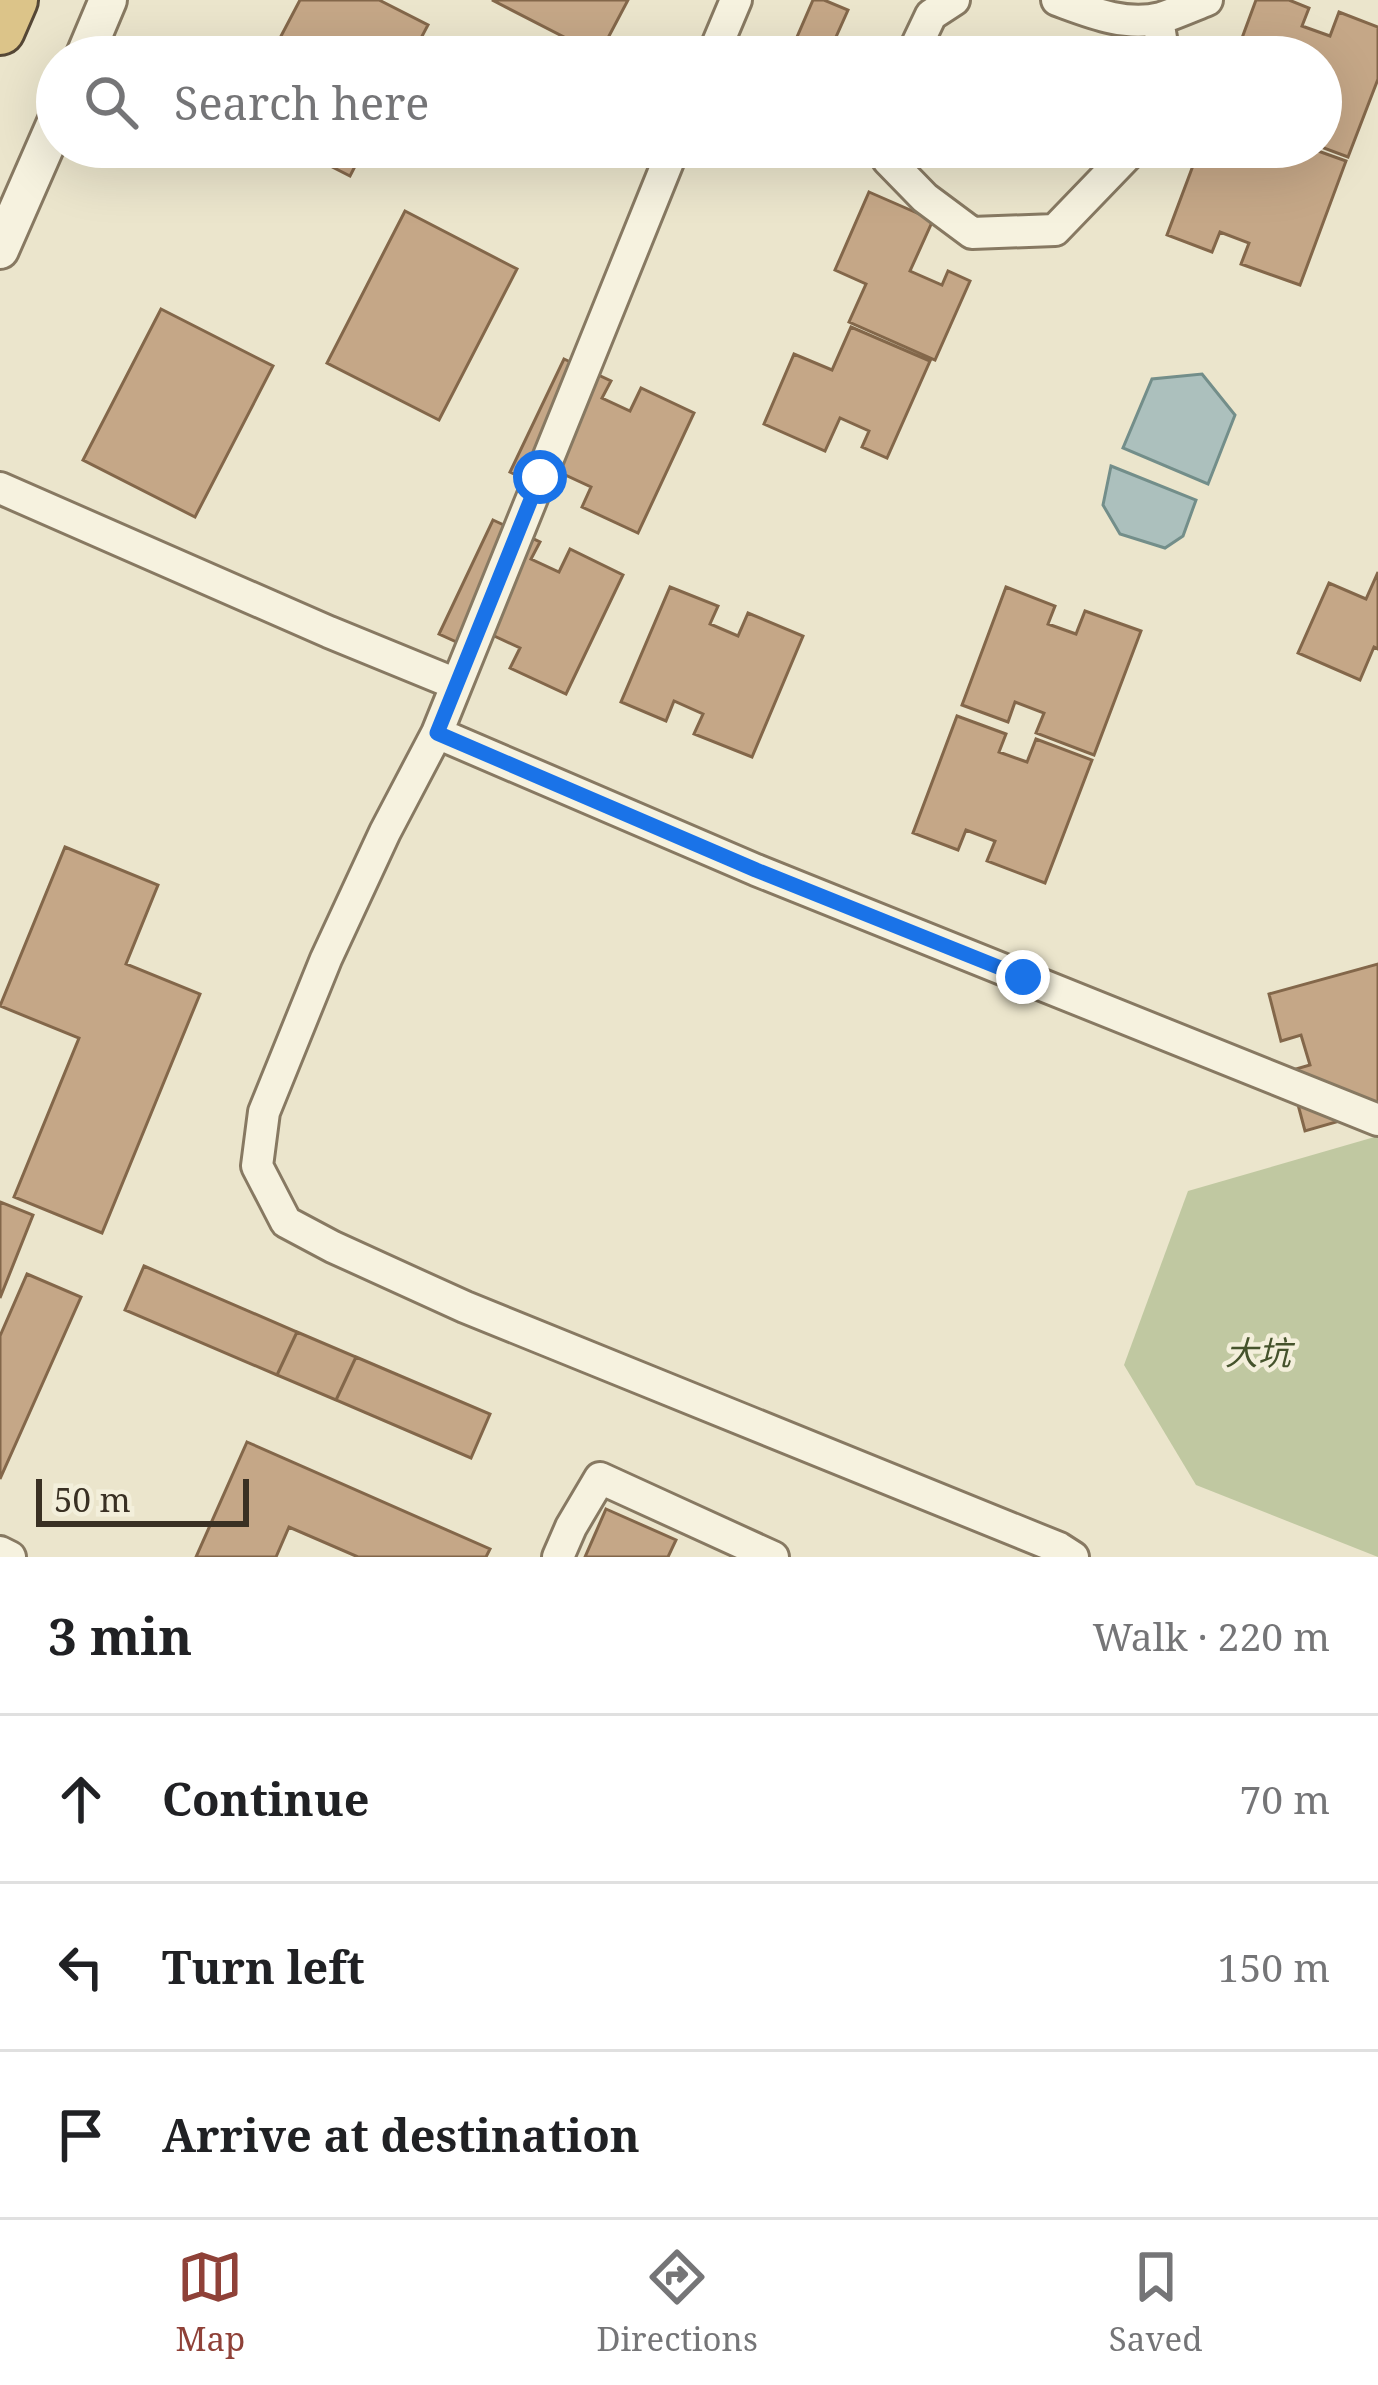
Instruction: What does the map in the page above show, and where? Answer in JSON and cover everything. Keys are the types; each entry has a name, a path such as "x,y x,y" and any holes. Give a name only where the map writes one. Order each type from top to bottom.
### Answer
{"highway":[{"path":"0,30 13,0"}],"street":[{"path":"93,36 108,0"},
{"path":"721,36 736,0"},
{"path":"920,36 931,15 954,0"},
{"path":"1057,0 1124,20 1158,19 1207,0"},
{"path":"1158,19 1161,36"},
{"path":"0,250 36,168"},
{"path":"665,168 437,733 326,959 264,1112 257,1166 286,1222 333,1247 466,1307 1072,1557"},
{"path":"896,168 972,233 1055,230 1115,168"},
{"path":"0,488 456,684"},
{"path":"437,733 756,870 1378,1120"},
{"path":"558,1557 600,1478 772,1557"},
{"path":"0,1552 10,1557"}],"green space":[{"name":"大坑","path":"1378,1136 1378,1557 1196,1485 1124,1365 1188,1191"}],"shaded area":[{"path":"1202,374 1235,415 1208,484 1123,448 1152,379"},
{"path":"1111,466 1196,500 1183,536 1165,548 1120,534 1103,505"}],"building":[{"path":"300,0 379,0 428,25 422,36 281,36"},
{"path":"492,0 628,0 609,36 562,36"},
{"path":"813,0 848,10 836,36 797,36"},
{"path":"1256,0 1289,0 1309,8 1302,26 1330,36 1243,36"},
{"path":"1339,12 1378,27 1378,79 1348,157 1342,155 1342,36 1330,36"},
{"path":"1342,160 1346,161 1300,285 1241,264 1249,243 1220,232 1212,252 1167,235 1192,168 1342,168"},
{"path":"869,192 933,220 910,271 942,285 948,271 970,281 935,360 849,322 866,284 835,270"},
{"path":"405,211 517,269 439,420 327,363"},
{"path":"161,309 273,366 195,517 83,460"},
{"path":"851,327 930,361 887,458 862,447 869,431 840,418 825,451 764,424 794,354 832,370"},
{"path":"564,359 611,381 602,398 630,411 641,388 694,413 638,533 582,507 591,487 563,474 554,493 510,472"},
{"path":"493,520 540,542 531,559 559,572 570,549 623,575 566,694 510,668 520,648 492,635 483,654 439,634"},
{"path":"1378,572 1378,649 1374,647 1360,680 1298,653 1329,583 1366,599"},
{"path":"670,587 718,606 710,624 738,636 748,613 803,636 752,757 694,734 703,714 674,701 666,721 621,702"},
{"path":"1006,587 1055,606 1048,624 1076,634 1085,611 1141,631 1094,755 1036,733 1044,713 1015,702 1008,722 962,705"},
{"path":"957,716 1006,734 999,752 1027,762 1036,739 1092,760 1045,883 987,861 995,841 966,830 958,850 913,833"},
{"path":"65,847 158,885 126,964 200,994 102,1233 14,1197 79,1038 0,1006"},
{"path":"1378,964 1378,1110 1305,1131 1289,1071 1310,1065 1301,1035 1281,1041 1269,994"},
{"path":"0,1202 33,1215 0,1298"},
{"path":"144,1266 297,1332 277,1375 125,1310"},
{"path":"27,1274 81,1297 0,1479 0,1336"},
{"path":"297,1332 356,1357 336,1400 277,1375"},
{"path":"356,1357 490,1414 471,1458 336,1400"},
{"path":"247,1442 490,1549 486,1557 358,1557 289,1527 276,1557 196,1557"},
{"path":"606,1509 676,1540 668,1557 585,1557"}],"route":[{"path":"540,477 437,733 756,870 1023,977"}]}
